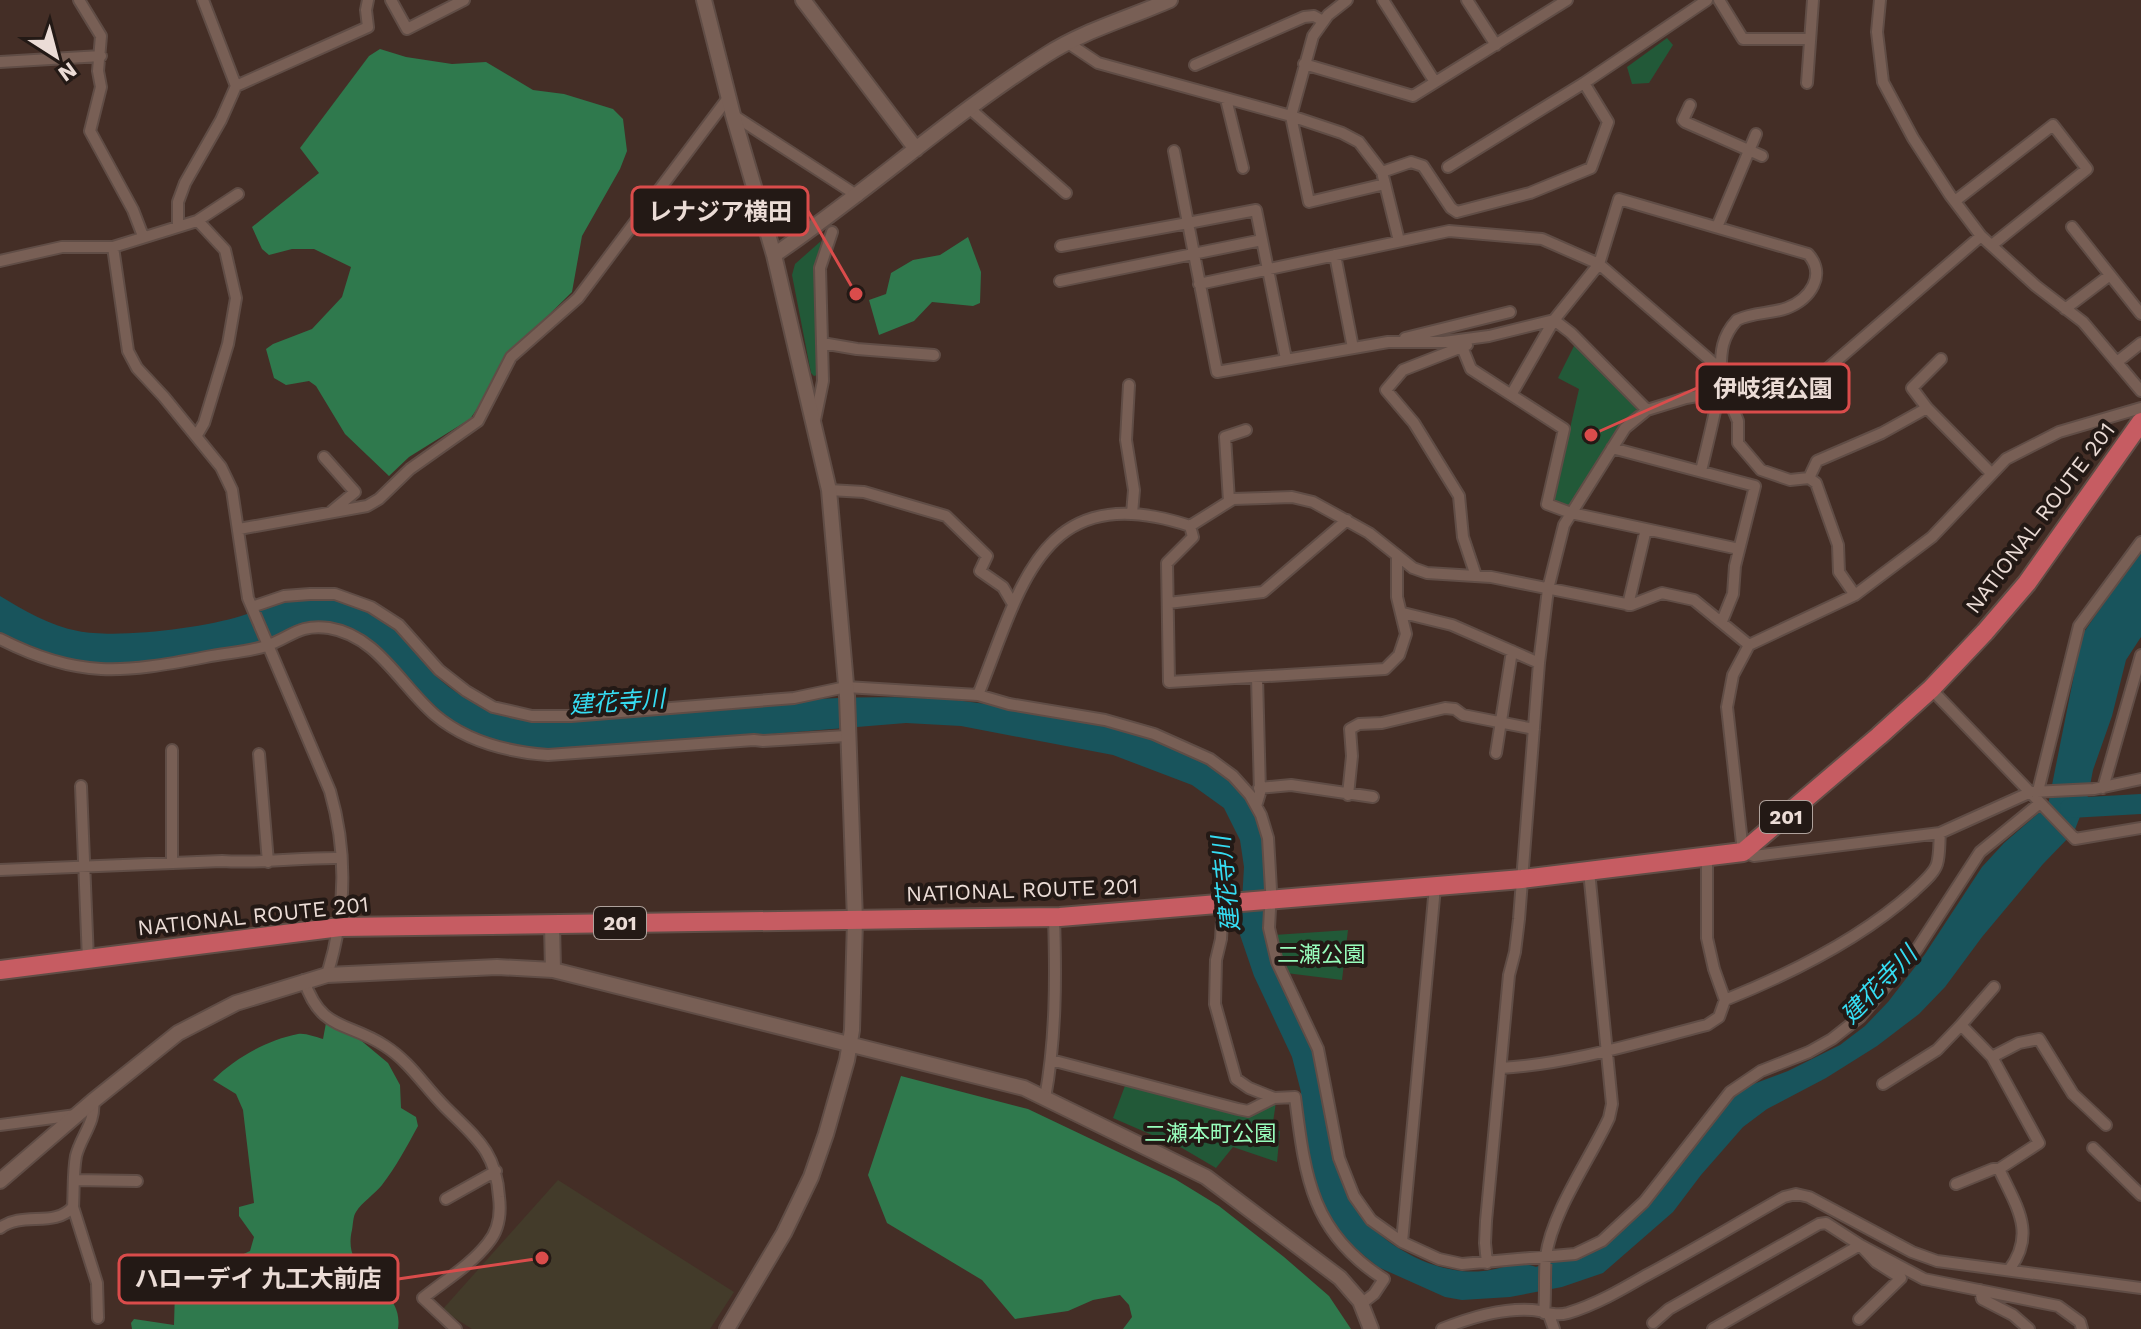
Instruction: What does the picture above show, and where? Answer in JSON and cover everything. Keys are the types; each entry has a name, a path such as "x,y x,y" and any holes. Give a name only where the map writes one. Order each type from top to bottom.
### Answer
{"highway":[{"name":"NATIONAL ROUTE 201","path":"0,970 340,927 1054,918 1522,879 1743,852 1931,689 1985,632 2027,583 2141,422"}],"street":[{"path":"79,0 101,36 98,71 101,87 90,131 133,210 143,236"},
{"path":"203,0 236,86"},
{"path":"178,226 178,202 185,183 221,120 236,86 368,27 368,0"},
{"path":"391,0 407,29 464,0"},
{"path":"704,0 728,98 774,255 829,490 846,691 855,920 849,1044 826,1134 811,1177 784,1233 727,1329"},
{"path":"803,0 916,149"},
{"path":"1347,0 1337,6 1313,36 1291,116 1309,202 1385,184"},
{"path":"1383,0 1435,82"},
{"path":"1467,0 1496,45"},
{"path":"1448,167 1584,83 1707,0"},
{"path":"1719,0 1743,39 1810,39"},
{"path":"1807,83 1813,0"},
{"path":"1880,0 1877,32 1883,82 1913,138 1955,201 1981,236 2083,322 2141,391"},
{"path":"774,255 858,196 969,108 1047,54 1163,1"},
{"path":"1304,64 1413,96 1559,2"},
{"path":"1195,65 1304,17 1314,16 1323,21"},
{"path":"1068,43 1098,63 1291,116 1359,142 1382,172 1399,241"},
{"path":"0,62 101,56"},
{"path":"1382,172 1411,162 1423,166 1451,208 1457,212 1530,193 1581,174 1591,168 1596,160 1608,122 1584,83"},
{"path":"239,529 367,506 379,499 410,469 478,421 511,357 578,298 728,98"},
{"path":"1226,99 1243,168"},
{"path":"1690,105 1683,120 1685,122 1762,156"},
{"path":"969,108 1066,193"},
{"path":"733,115 858,196"},
{"path":"1955,201 2053,125 2087,169 1992,245"},
{"path":"1717,227 1756,134"},
{"path":"1174,151 1217,372 1388,342 1510,312"},
{"path":"0,261 62,247 113,247 198,221 238,194"},
{"path":"1511,395 1554,320 1599,264 1619,199 1808,254 1817,267 1817,279 1812,290 1786,308 1737,320 1725,339 1718,367 1720,392 1701,471"},
{"path":"1061,246 1256,210 1286,359"},
{"path":"197,435 204,423 228,344 236,298 236,287 225,250 198,221"},
{"path":"2072,227 2141,314"},
{"path":"1199,284 1449,231 1504,233 1542,239 1599,264 1718,367"},
{"path":"813,426 821,396 820,268 832,232"},
{"path":"1487,1263 1486,1221 1509,975 1515,952 1522,879 1539,663 1548,589 1564,525 1625,428 1647,410 1686,398 1811,376 1827,369 1981,236"},
{"path":"1060,281 1262,240"},
{"path":"113,247 128,351 137,368 197,435 221,467 232,490 248,598 330,791 338,817 340,927 327,975"},
{"path":"1335,255 1353,348"},
{"path":"2065,309 2110,275"},
{"path":"1388,342 1444,342 1489,336 1554,320"},
{"path":"1554,320 1571,333 1647,410"},
{"path":"1476,576 1463,537 1459,496 1414,423 1386,390 1403,370 1489,336"},
{"path":"822,343 934,355"},
{"path":"2117,362 2141,343"},
{"path":"1462,347 1471,369 1564,429 1547,504 1571,513 1739,549"},
{"path":"1941,359 1912,388 1927,408 1991,473"},
{"path":"1129,385 1126,440 1134,490 1132,514"},
{"path":"1720,392 1738,421 1738,443 1761,470 1790,480 1809,478 1816,483 1838,545 1839,572 1855,595"},
{"path":"1809,478 1817,461 1882,433 1927,408"},
{"path":"2141,408 2059,432 2006,459 1932,537 1855,595 1749,645 1733,675 1727,707 1743,852 1754,856 1940,833 2039,796 2141,779"},
{"path":"1229,501 1225,437 1246,430"},
{"path":"1612,448 1755,486 1739,549 1735,585 1722,621"},
{"path":"324,457 355,492 331,513"},
{"path":"829,490 864,492 946,516 987,556 980,571 1003,587 1013,604"},
{"path":"978,695 1013,604 1047,545 1068,528 1087,518 1121,513 1163,518 1190,526 1229,501 1266,496 1313,502 1369,533 1413,568 1427,573 1476,576 1628,605 1662,593 1694,600 1749,645"},
{"path":"1168,603 1263,592 1347,520"},
{"path":"1190,526 1193,537 1167,563 1169,682 1385,669 1399,655 1406,634 1397,597 1397,555"},
{"path":"1628,605 1646,529"},
{"path":"252,609 284,596 310,594 335,594 371,607 399,625 439,670 466,691 493,707 532,716 571,716 846,691 978,695 1009,704 1105,720 1154,734 1210,759 1233,776 1250,795 1268,838 1269,928 1277,962 1318,1049 1346,1180 1361,1209 1371,1220 1402,1242 1439,1259 1462,1264 1575,1254 1602,1241 1644,1202 1730,1092 1761,1071 1820,1045 1860,1017 1917,949 1980,852 2039,796 2079,626 2141,542"},
{"path":"1403,613 1452,625 1539,663"},
{"path":"0,639 72,667 104,671 145,668 266,643 315,627 349,634 375,650 425,706 461,733 500,749 526,753 548,755 847,733"},
{"path":"1496,753 1512,651"},
{"path":"2098,788 2141,655"},
{"path":"1256,806 1259,788 1257,677"},
{"path":"1931,689 2039,796 2075,839 2141,828"},
{"path":"1348,795 1352,756 1350,729 1355,725 1382,723 1445,708 1455,709 1463,715 1534,729"},
{"path":"172,750 172,863"},
{"path":"259,754 268,862"},
{"path":"1259,788 1291,785 1373,797"},
{"path":"81,786 88,960"},
{"path":"1725,1000 1764,984 1842,944 1897,906 1937,866 1940,833"},
{"path":"0,870 268,862 301,857 341,858"},
{"path":"1501,1068 1522,1067 1607,1050 1707,1025 1719,1017 1725,1000 1707,938 1707,858"},
{"path":"1554,1329 1547,1314 1546,1257 1561,1211 1609,1118 1612,1104 1589,871"},
{"path":"1402,1242 1435,887"},
{"path":"1232,902 1216,960 1215,1004 1236,1079 1274,1098"},
{"path":"1045,1098 1051,1060 1054,918"},
{"path":"552,924 553,970"},
{"path":"0,1181 178,1033 236,1003 327,975 497,967 553,970 1024,1088 1206,1177 1340,1278 1361,1304 1371,1329"},
{"path":"304,980 319,1013 384,1045 410,1066 444,1106 473,1132 490,1155 496,1171 501,1211 497,1229 491,1241 423,1298 456,1329"},
{"path":"1883,1084 1937,1050 1994,987"},
{"path":"1956,1184 1999,1169 2039,1143 1992,1057 1961,1025"},
{"path":"1992,1057 2019,1043 2039,1039 2073,1094 2106,1125"},
{"path":"1051,1060 1248,1111 1274,1098 1295,1097 1306,1175 1313,1198 1354,1256 1384,1279 1374,1294 1361,1304"},
{"path":"93,1101 94,1112 77,1151 73,1207 97,1283 98,1318"},
{"path":"0,1125 76,1115"},
{"path":"2093,1148 2141,1195"},
{"path":"1999,1169 2019,1211 2023,1232 2019,1256 2009,1270"},
{"path":"446,1199 496,1171"},
{"path":"74,1180 137,1181"},
{"path":"1442,1329 1463,1321 1511,1312 1571,1313 1724,1234 1777,1201 1796,1194 1809,1197 1912,1252 1937,1261 2141,1288"},
{"path":"0,1228 9,1222 31,1218 58,1218 73,1207"},
{"path":"1651,1327 1669,1309 1819,1224 1833,1225 1860,1245 1924,1279 2058,1306 2080,1322 2082,1329"},
{"path":"1859,1319 1901,1278 1876,1262 1860,1245"},
{"path":"1713,1329 1860,1245"},
{"path":"1980,1290 1982,1299 2013,1315 2029,1329"}],"shaded area":[{"path":"558,1180 734,1292 710,1329 472,1329 442,1310"}],"green space":[{"path":"1667,38 1673,45 1649,83 1632,84 1627,67"},
{"path":"380,49 406,57 452,64 486,62 533,90 564,94 613,109 623,119 627,151 582,236 572,292 506,357 498,379 470,419 409,457 389,476 345,434 316,386 309,381 286,385 274,378 266,349 312,329 342,297 351,267 314,249 292,249 269,255 262,249 252,227 319,173 300,148 369,56"},
{"path":"968,237 981,272 980,303 973,306 932,302 914,321 879,335 869,300 886,294 891,273 913,260 940,255"},
{"path":"821,241 817,262 820,374 814,376 792,275 795,264"},
{"path":"1575,344 1639,408 1620,426 1568,509 1553,503 1579,389 1558,378"},
{"name":"二瀬公園","path":"1348,930 1342,980 1286,973 1280,963 1274,935"},
{"path":"326,1023 358,1038 388,1063 400,1085 401,1108 416,1117 418,1126 405,1149 382,1185 356,1212 352,1230 351,1247 355,1260 392,1301 398,1314 398,1329 132,1329 134,1319 174,1325 175,1290 214,1262 222,1264 250,1251 254,1237 239,1216 239,1207 254,1203 243,1110 236,1094 213,1080 241,1057 263,1045 301,1034 323,1039"},
{"path":"901,1076 1028,1109 1175,1179 1219,1206 1284,1257 1329,1296 1351,1329 1123,1329 1132,1317 1129,1305 1120,1295 1093,1300 1068,1311 1015,1319 982,1280 887,1223 868,1175"},
{"name":"二瀬本町公園","path":"1126,1083 1245,1115 1259,1112 1276,1102 1272,1129 1280,1131 1277,1162 1233,1147 1216,1168 1182,1148 1113,1118"}],"water":[{"path":"2141,549 2141,637 2126,660 2088,796 2074,832 1982,937 1945,987 1919,1014 1877,1046 1826,1078 1767,1109 1743,1127 1673,1212 1603,1273 1562,1287 1510,1297 1462,1300 1445,1297 1378,1267 1350,1244 1324,1209 1311,1174 1301,1092 1292,1057 1254,976 1240,935 1244,867 1240,840 1224,808 1192,785 1113,755 961,726 906,723 551,752 502,745 451,721 372,646 356,636 295,628 257,643 124,665 91,665 0,634 0,596 58,625 78,631 114,634 205,625 288,602 324,598 357,606 385,621 402,634 431,671 459,694 490,709 523,718 558,721 798,700 942,699 1098,725 1171,745 1216,768 1234,783 1249,801 1260,824 1267,861 1266,933 1310,1039 1338,1167 1360,1214 1378,1233 1414,1257 1441,1267 1469,1272 1517,1265 1536,1267 1612,1237 1661,1190 1726,1102 1748,1086 1788,1071 1840,1045 1865,1026 1888,1002 1925,954 1982,867 2004,843 2048,805 2082,635"}],"waterway":[{"path":"2070,808 2141,804"}],"place":[{"name":"レナジア横田","path":"856,294"},
{"name":"伊岐須公園","path":"1591,435"},
{"name":"ハローデイ 九工大前店","path":"542,1258"}],"water label":[{"name":"建花寺川","path":"617,702"},
{"name":"建花寺川","path":"1226,884"},
{"name":"建花寺川","path":"1879,985"}]}
